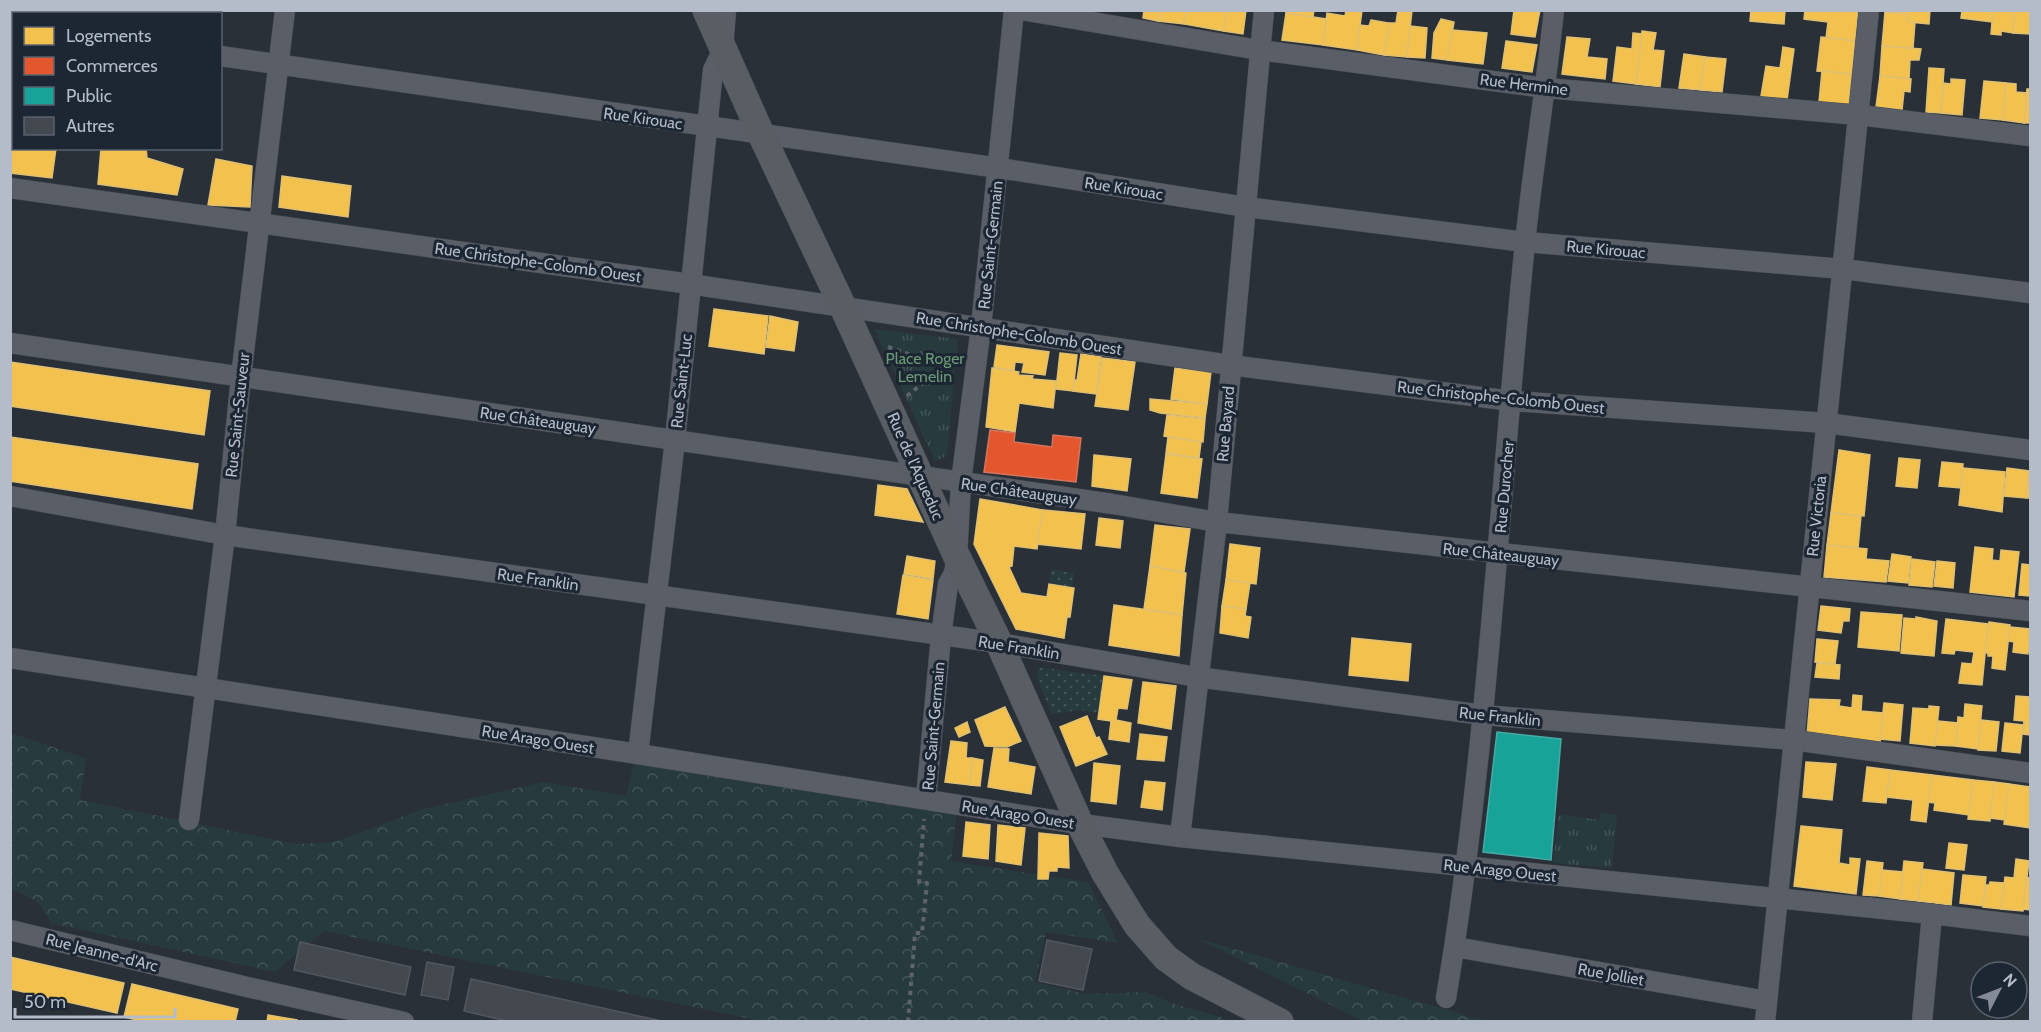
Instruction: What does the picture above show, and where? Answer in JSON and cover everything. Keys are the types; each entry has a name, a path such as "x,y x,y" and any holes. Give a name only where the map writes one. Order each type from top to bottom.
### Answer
{"street":[{"name":"Rue Saint-Sauveur","path":"189,820 225,535 241,377 285,10"},
{"name":"Rue de l'Aqueduc","path":"706,10 760,134 843,307 1080,824 1105,873 1137,925 1166,958 1191,976 1280,1022"},
{"name":"Rue Saint-Luc","path":"638,754 675,440 713,70 723,49 726,10"},
{"name":"Rue Saint-Germain","path":"925,805 941,636 948,584 954,573 957,556 961,482 999,168 1014,10"},
{"name":"Rue Hermine","path":"1021,10 1259,50 1546,88 1859,115 2031,136"},
{"name":"Rue Bayard","path":"1180,837 1216,522 1264,10"},
{"name":"Rue Durocher","path":"1446,999 1455,947 1483,715 1525,242 1554,10"},
{"name":"Rue Victoria","path":"1765,1022 1792,740 1869,10"},
{"name":"Rue Kirouac","path":"222,56 999,168 1246,207 1525,242 1843,268 2031,293"},
{"name":"Rue Christophe-Colomb Ouest","path":"10,188 690,284 1230,365 1512,401 1826,423 2031,450"},
{"name":"Rue Châteauguay","path":"10,343 1113,504 1216,522 2031,611"},
{"name":"Rue Franklin","path":"10,496 225,535 999,643 1197,677 1483,715 1792,740 2031,773"},
{"name":"Rue Arago Ouest","path":"10,658 638,754 925,805 1180,837 2031,926"},
{"path":"1922,1022 1932,914"},
{"name":"Rue Jeanne-d'Arc","path":"10,930 331,1014 404,1022"},
{"name":"Rue Jolliet","path":"1455,947 1767,1001"}],"path":[{"path":"879,344 944,366"},
{"path":"903,399 960,353"},
{"path":"908,1022 915,933 922,933 927,883 919,882 925,805"}],"green space":[{"name":"Place Roger Lemelin","path":"874,329 958,339 947,456 935,461"},
{"path":"1051,569 1074,573 1072,587 1049,584"},
{"path":"1039,667 1104,676 1098,713 1080,710 1052,714 1037,679"},
{"path":"11,733 86,758 80,800 297,844 335,842 423,809 543,782 626,796 634,762 957,811 951,861 1088,882 1118,943 1046,932 1035,982 1085,994 1146,992 1174,1004 1229,1021 761,1021 324,931 275,972 51,923 37,901 11,889"},
{"path":"1601,812 1617,815 1612,868 1553,863 1559,814 1600,820"},
{"path":"1199,939 1472,1017 1490,1021 1363,1021"}],"building: Logements":[{"path":"1144,10 1160,10 1158,21 1143,18"},
{"path":"1160,10 1186,10 1184,24 1158,21"},
{"path":"1186,10 1226,10 1224,31 1184,24"},
{"path":"1226,10 1246,10 1243,34 1224,31"},
{"path":"1286,10 1314,10 1313,17 1286,13"},
{"path":"1346,10 1362,10 1357,50 1323,45 1327,13 1345,16"},
{"path":"1398,10 1412,10 1407,57 1384,55 1389,23 1396,23"},
{"path":"1514,10 1540,10 1535,37 1511,34"},
{"path":"1751,10 1785,10 1784,24 1750,21"},
{"path":"1805,10 1858,10 1855,41 1826,38 1828,22 1804,19"},
{"path":"1885,10 1930,10 1929,24 1909,22 1906,14 1885,12"},
{"path":"1962,10 1993,10 1992,22 1961,18"},
{"path":"1993,10 2015,10 2013,33 2001,31 2001,35 1991,34"},
{"path":"2015,10 2030,10 2030,34 2013,33"},
{"path":"1885,12 1906,14 1909,22 1915,22 1913,48 1882,46"},
{"path":"1286,13 1326,19 1323,45 1282,40"},
{"path":"1441,19 1454,22 1447,60 1432,58 1434,33"},
{"path":"1371,20 1389,23 1384,55 1357,50 1360,25 1369,26"},
{"path":"1410,26 1427,28 1425,58 1407,57"},
{"path":"1452,30 1487,33 1483,64 1447,60"},
{"path":"1642,31 1656,33 1653,50 1664,51 1660,87 1636,84"},
{"path":"1633,33 1642,34 1636,84 1613,81 1617,47 1632,49"},
{"path":"1567,37 1590,39 1587,57 1607,59 1605,79 1562,74"},
{"path":"1821,37 1855,41 1852,74 1817,71"},
{"path":"1506,41 1537,45 1532,72 1502,68"},
{"path":"10,43 12,44 12,82 10,82"},
{"path":"1882,46 1921,49 1919,60 1910,60 1909,79 1880,76"},
{"path":"1783,47 1794,49 1787,100 1761,96 1766,66 1780,68"},
{"path":"1684,54 1705,57 1700,90 1679,88"},
{"path":"1705,57 1726,59 1722,92 1700,90"},
{"path":"1929,68 1944,69 1941,113 1926,112"},
{"path":"1822,71 1852,74 1849,105 1819,102"},
{"path":"1880,76 1911,79 1910,92 1904,91 1902,110 1876,107"},
{"path":"1951,79 1965,80 1962,115 1941,113 1944,83 1951,84"},
{"path":"1984,81 2006,83 2003,120 1980,118"},
{"path":"2006,83 2016,84 2016,92 2027,93 2024,123 2003,120"},
{"path":"2027,89 2030,89 2030,123 2024,123"},
{"path":"10,107 12,107 12,150 56,150 52,178 10,173"},
{"path":"101,150 146,150 147,158 183,169 177,195 98,184"},
{"path":"216,159 252,166 250,207 208,205"},
{"path":"282,176 351,186 348,217 279,207"},
{"path":"714,309 768,316 764,354 709,346"},
{"path":"770,316 798,322 794,351 766,347"},
{"path":"997,345 1049,352 1045,375 1022,372 1024,363 1015,362 1014,371 994,367"},
{"path":"1060,353 1077,355 1073,391 1056,389"},
{"path":"1081,354 1101,357 1096,394 1073,391"},
{"path":"1102,358 1135,362 1128,410 1095,406"},
{"path":"10,362 210,391 204,435 10,406"},
{"path":"992,368 1019,372 1018,375 1033,376 1032,379 1056,381 1053,408 1019,403 1015,432 986,427"},
{"path":"1175,368 1211,372 1207,404 1171,399"},
{"path":"1150,399 1207,404 1205,418 1150,410"},
{"path":"1167,415 1205,419 1203,442 1164,436"},
{"path":"10,437 198,464 192,509 10,481"},
{"path":"1168,437 1201,442 1199,458 1166,453"},
{"path":"1839,450 1870,455 1864,516 1831,513"},
{"path":"1166,454 1202,459 1197,498 1161,493"},
{"path":"1094,455 1131,459 1127,491 1092,486"},
{"path":"1899,458 1920,460 1917,488 1896,486"},
{"path":"1942,462 1963,464 1961,488 1939,486"},
{"path":"1963,468 2005,472 2002,512 1959,505"},
{"path":"2007,468 2029,471 2026,498 2004,496"},
{"path":"2029,471 2030,498 2026,498"},
{"path":"878,485 907,489 923,522 875,515"},
{"path":"980,499 1043,510 1037,549 1014,546 1012,566 1009,567 1021,593 1047,597 1049,584 1074,588 1064,638 1016,629 974,544"},
{"path":"1043,510 1085,514 1081,549 1037,544"},
{"path":"1831,513 1861,516 1858,548 1827,545"},
{"path":"1099,518 1123,521 1120,548 1096,545"},
{"path":"1155,525 1190,529 1184,572 1150,566"},
{"path":"1230,544 1260,548 1256,584 1226,580"},
{"path":"1827,545 1867,549 1866,559 1889,561 1886,582 1824,577"},
{"path":"1975,547 1993,549 1992,560 2000,561 2001,550 2019,552 2014,597 1970,592"},
{"path":"1892,554 1911,557 1908,583 1888,581"},
{"path":"907,556 935,561 933,579 904,574"},
{"path":"1912,559 1935,562 1932,587 1909,585"},
{"path":"1937,561 1955,563 1953,588 1934,586"},
{"path":"2022,564 2030,565 2030,596 2019,595"},
{"path":"1150,566 1186,573 1182,615 1144,609"},
{"path":"903,575 933,580 928,619 897,614"},
{"path":"1226,580 1250,583 1246,609 1222,606"},
{"path":"1114,605 1182,615 1179,656 1109,645"},
{"path":"1222,606 1246,609 1245,616 1251,617 1248,638 1220,633"},
{"path":"1821,606 1850,609 1849,621 1843,621 1841,633 1818,630"},
{"path":"1861,612 1902,615 1899,651 1858,647"},
{"path":"1916,617 1937,621 1934,656 1901,653 1904,618 1916,619"},
{"path":"1946,619 1988,624 1982,685 1959,683 1962,663 1972,664 1974,652 1955,650 1954,654 1942,653"},
{"path":"1989,622 2010,625 2005,670 1992,668 1993,656 1985,653"},
{"path":"2010,627 2030,629 2028,654 2013,652 2014,642 2008,641"},
{"path":"1352,638 1411,644 1408,681 1349,675"},
{"path":"1817,639 1838,641 1835,664 1815,662"},
{"path":"1817,663 1840,665 1839,679 1815,677"},
{"path":"1104,676 1132,680 1127,709 1118,708 1116,720 1131,723 1129,742 1109,739 1111,721 1098,719"},
{"path":"1143,682 1176,686 1171,729 1138,723"},
{"path":"1853,695 1862,696 1861,711 1883,713 1880,743 1807,736 1810,699 1840,700 1839,706 1852,708"},
{"path":"2016,696 2030,697 2030,735 2023,734 2024,721 2014,720"},
{"path":"1884,703 1903,705 1900,741 1880,739"},
{"path":"1965,704 1982,706 1978,749 1956,746 1958,717 1964,718"},
{"path":"1929,706 1939,707 1935,746 1910,743 1913,708 1929,709"},
{"path":"1005,707 1021,741 1007,747 985,746 975,720"},
{"path":"1087,716 1096,738 1099,737 1107,754 1076,766 1060,727"},
{"path":"1981,720 1999,722 1996,751 1978,750"},
{"path":"1938,721 1958,723 1956,746 1935,745"},
{"path":"967,722 970,732 959,737 955,728"},
{"path":"2005,723 2023,725 2020,753 2002,751"},
{"path":"1140,734 1167,737 1164,761 1137,759"},
{"path":"951,741 967,743 966,758 972,758 970,785 945,782"},
{"path":"994,748 1009,749 1008,762 1035,767 1031,794 988,787"},
{"path":"972,758 983,760 980,786 970,785"},
{"path":"1806,762 1836,764 1832,800 1803,797"},
{"path":"1094,763 1120,766 1116,804 1091,801"},
{"path":"1867,767 1890,770 1886,803 1863,801"},
{"path":"1890,770 1932,775 1926,822 1911,820 1913,800 1887,797"},
{"path":"1932,775 1973,780 1969,815 1934,810 1935,803 1928,802"},
{"path":"1973,780 1994,782 1990,821 1968,819"},
{"path":"1145,781 1165,783 1162,810 1141,807"},
{"path":"1994,782 2009,784 2005,820 1990,818"},
{"path":"2009,784 2030,787 2030,828 2004,824"},
{"path":"966,822 990,825 988,859 963,856"},
{"path":"998,825 1025,828 1021,865 996,861"},
{"path":"1801,826 1842,830 1839,863 1850,865 1850,858 1860,859 1856,894 1794,886"},
{"path":"1039,833 1068,836 1069,868 1057,867 1057,871 1049,871 1048,879 1038,879"},
{"path":"1949,843 1967,845 1964,870 1946,868"},
{"path":"2016,859 2029,861 2023,911 2001,909 2005,877 2014,878"},
{"path":"1867,861 1883,863 1879,896 1863,895"},
{"path":"1904,861 1923,863 1918,901 1900,899"},
{"path":"1922,869 1954,873 1951,905 1918,901"},
{"path":"1882,870 1903,872 1900,899 1879,896"},
{"path":"1963,875 1986,877 1983,906 1960,903"},
{"path":"2026,877 2030,878 2030,910 2023,909"},
{"path":"1990,882 2004,883 2001,909 1983,907 1986,885"},
{"path":"10,957 124,983 117,1013 10,989"},
{"path":"132,984 238,1009 235,1022 145,1022 124,1017"},
{"path":"268,1015 297,1020 297,1022 267,1022"}],"building: Commerces":[{"path":"990,430 1015,433 1014,442 1052,447 1053,435 1081,438 1076,482 984,472"}],"building: Public":[{"path":"1497,732 1561,739 1551,860 1483,852"}],"building: Autres":[{"path":"1047,940 1092,949 1083,990 1039,981"},
{"path":"300,942 411,967 405,995 294,970"},
{"path":"427,962 454,967 448,1000 421,995"},
{"path":"471,979 666,1022 511,1022 464,1011"}]}
